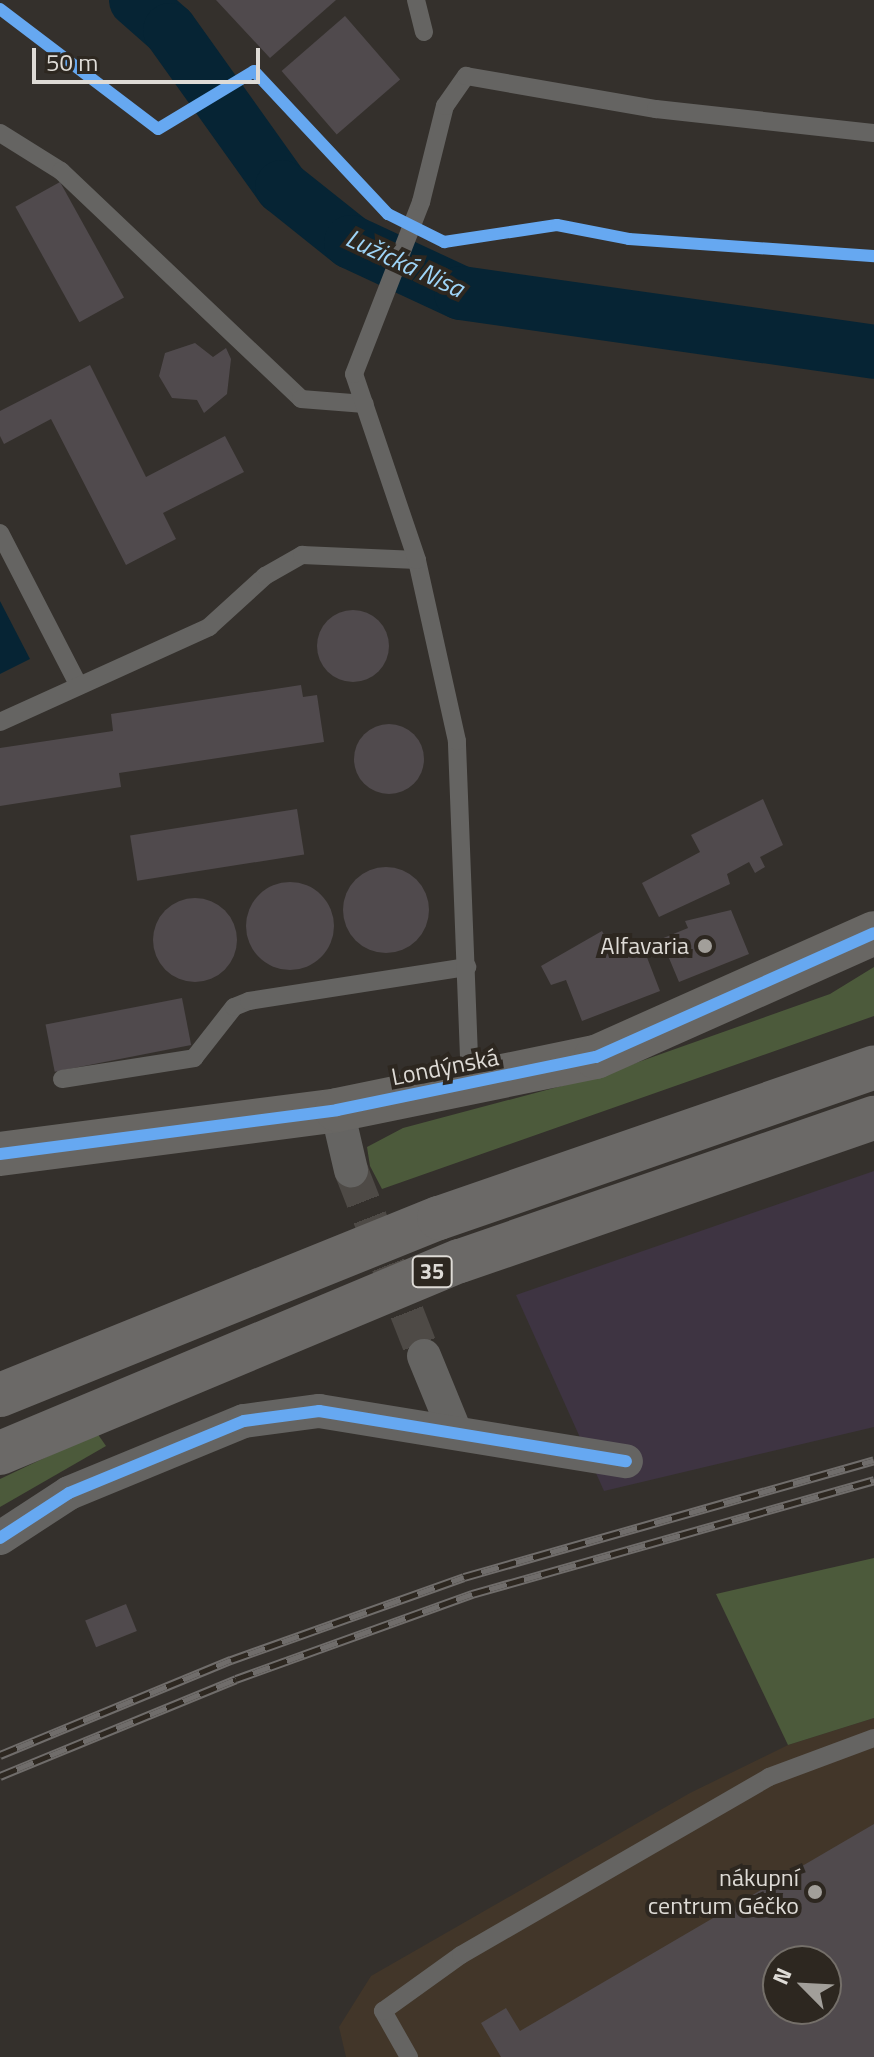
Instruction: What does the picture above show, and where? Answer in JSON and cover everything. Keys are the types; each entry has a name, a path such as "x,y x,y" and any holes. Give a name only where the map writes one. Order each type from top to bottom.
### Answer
{"highway":[{"name":"35","path":"0,1395 69,1364 439,1218 874,1067"},
{"name":"35","path":"0,1453 460,1261 874,1118"}],"street":[{"name":"Londýnská","path":"0,1154 337,1110 470,1086 596,1057 874,933"},
{"path":"337,1110 351,1170"},
{"path":"424,1356 454,1429"},
{"path":"0,1538 69,1493 244,1421 319,1411 454,1429 626,1461"}],"lane":[{"path":"416,0 424,32"},
{"path":"470,1086 457,741 417,560 354,374 362,345 421,202 445,106 466,76 656,109 874,133"},
{"path":"0,133 61,171 301,399 365,404"},
{"path":"0,533 79,686"},
{"path":"0,722 209,627 265,576 302,555 417,560"},
{"path":"62,1079 194,1058 234,1007 249,1001 467,967"},
{"path":"0,1384 69,1364"},
{"path":"409,2057 383,2011 461,1955 769,1777 874,1738"}],"shaded area":[{"path":"874,1171 874,1427 604,1491 516,1295"},
{"path":"874,1718 874,2057 346,2057 339,2027 371,1976 690,1793 788,1745"}],"green space":[{"path":"874,967 874,1016 382,1189 370,1166 367,1147 403,1128 599,1076 830,994"},
{"path":"97,1433 106,1446 0,1507 0,1479"},
{"path":"874,1558 874,1718 788,1745 716,1594"}],"water":[{"path":"0,601 30,659 0,674"}],"building":[{"path":"216,0 336,0 270,58"},
{"path":"345,16 400,79 337,135 282,71"},
{"path":"60,182 124,297 79,322 15,207"},
{"path":"195,343 213,357 226,348 231,359 227,394 204,413 197,400 172,398 159,376 165,353"},
{"path":"90,365 146,477 225,436 244,472 163,513 176,539 126,565 51,419 4,444 0,436 0,411"},
{"path":"353,610 373,616 383,626 389,646 383,666 373,676 353,682 333,676 323,666 317,646 323,626 333,616"},
{"path":"301,685 303,697 317,695 324,742 119,773 121,787 0,806 0,748 113,731 111,714"},
{"path":"389,724 414,734 424,759 414,784 389,794 364,784 354,759 364,734"},
{"path":"763,799 783,845 760,857 765,867 755,873 749,862 727,874 730,884 659,917 642,883 700,852 691,835"},
{"path":"297,809 304,854 137,881 130,835"},
{"path":"386,867 403,870 417,879 426,893 429,910 426,927 417,941 403,950 386,953 369,950 355,941 346,927 343,910 346,893 355,879 369,870"},
{"path":"290,882 307,886 321,895 330,909 334,926 330,943 321,957 307,966 290,970 273,966 259,957 250,943 246,926 250,909 259,895 273,886"},
{"path":"195,898 211,901 225,910 234,924 237,940 234,956 225,970 211,979 195,982 179,979 165,970 156,956 153,940 156,924 165,910 179,901"},
{"name":"Alfavaria","path":"731,910 749,954 679,982 661,939 688,928 685,921"},
{"path":"602,931 617,958 643,947 660,991 582,1021 566,980 551,985 541,966"},
{"path":"182,998 191,1045 55,1072 46,1025"},
{"path":"126,1604 137,1631 96,1647 85,1620"},
{"name":"nákupní centrum Géčko","path":"874,1824 874,2057 501,2057 481,2023 506,2008 520,2031"}],"waterway":[{"name":"Lužická Nisa","path":"136,0 170,30 282,187 351,242 461,293 874,352"}],"tunnel":[{"path":"351,1170 424,1356"}],"railway":[{"path":"0,1755 231,1660 464,1577 874,1460"},
{"path":"0,1776 236,1679 472,1594 874,1480"}],"cycle path":[{"path":"0,9 158,129 254,71 388,214 444,242 557,225 629,239 874,256"},
{"path":"0,1154 337,1110 596,1057 874,933"},
{"path":"0,1538 69,1493 244,1421 319,1411 626,1461"}],"place":[{"name":"Alfavaria","path":"705,946"},
{"name":"nákupní centrum Géčko","path":"815,1892"}]}
